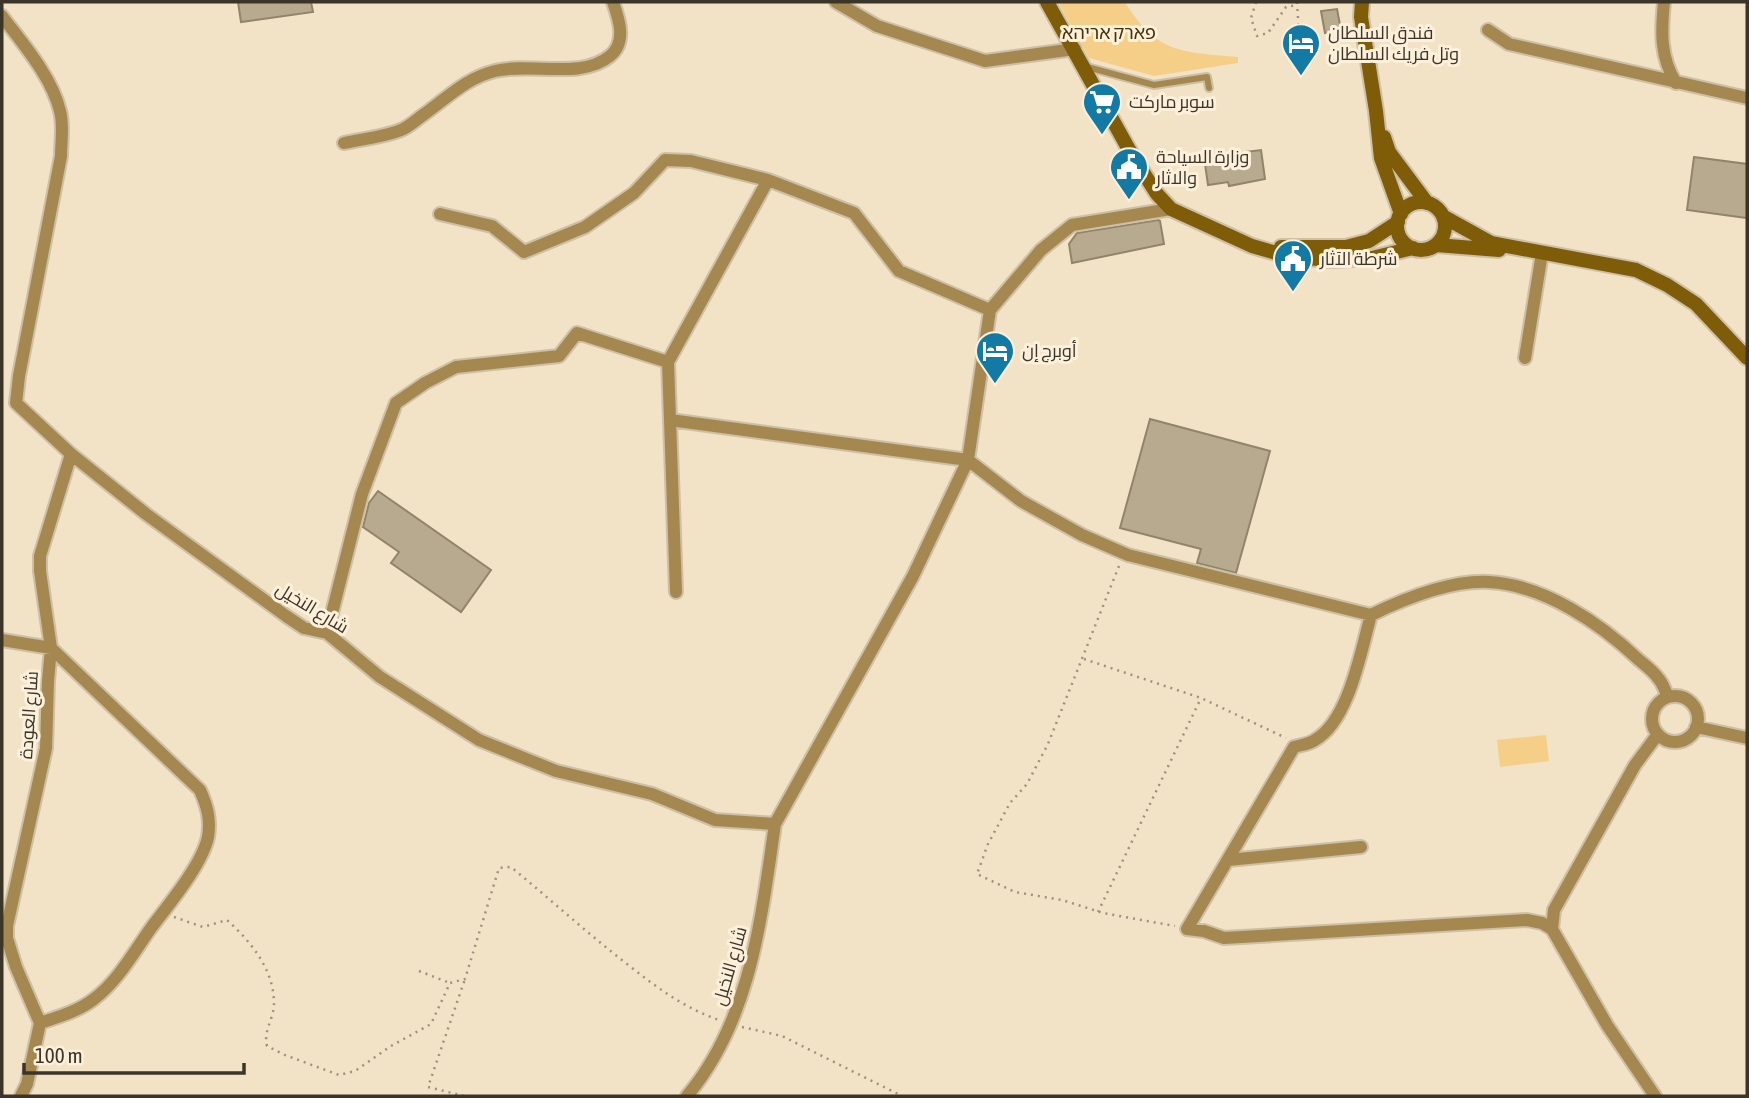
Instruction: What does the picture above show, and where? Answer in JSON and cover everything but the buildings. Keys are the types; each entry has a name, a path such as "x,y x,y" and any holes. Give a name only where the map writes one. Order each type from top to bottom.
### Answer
{"main road":[{"path":"1047,2 1085,66 1132,155 1157,194 1171,209 1252,246 1290,257 1333,260 1372,258 1413,248"},
{"path":"1362,2 1381,159 1399,218 1401,238 1420,250 1436,245 1542,253"},
{"path":"1376,111 1389,152 1427,203"},
{"path":"1252,246 1346,247 1369,241 1413,204 1427,203 1434,206 1444,217 1491,243 1636,270 1667,285 1696,304 1747,358"},
{"path":"1436,245 1445,232 1444,217"}],"street":[{"path":"344,143 402,130 472,78 498,70 580,68 600,63 613,54 620,42 621,27 613,2"},
{"path":"836,2 877,26 985,61 1075,49"},
{"path":"1664,2 1662,48 1668,69 1676,83"},
{"name":"شارع النخيل","path":"2,16 53,90 61,113 62,130 61,156 16,403 71,454 146,514 286,616 304,628 327,633 380,677 459,729 488,744 556,771 652,794 715,820 775,824 759,932 732,1024 703,1076 687,1096"},
{"path":"1488,30 1509,44 1747,98"},
{"path":"440,214 492,226 524,252 585,227 634,192 666,160 691,161 768,180 854,213 899,271 990,310"},
{"path":"676,592 668,362 768,180"},
{"path":"775,824 914,576 968,460 990,310 1041,250 1072,225 1171,209"},
{"path":"1525,358 1542,253"},
{"path":"327,633 362,494 396,403 425,383 456,367 559,356 577,333 668,362"},
{"path":"670,420 968,460 1021,501 1082,535 1124,554 1371,615 1394,604 1467,583 1512,585 1556,601 1617,639 1659,679 1668,697"},
{"name":"شارع العودة","path":"40,1023 23,986 7,938 6,915 46,748 51,648 40,556 71,454"},
{"path":"1371,615 1343,706 1331,725 1316,740 1294,747 1187,929 1224,938 1527,920 1542,923 1552,929 1607,1025 1656,1096"},
{"path":"2,640 51,648 200,790 210,821 205,847 165,910 118,974 94,1000 63,1016 40,1023 27,1084 21,1096"},
{"path":"1668,697 1682,697 1689,701 1697,712 1696,727 1679,741 1664,739 1654,728 1653,713 1661,701 1668,697"},
{"path":"1696,727 1747,738"},
{"path":"1552,929 1554,910 1635,765 1658,734"},
{"path":"1228,860 1361,848"}],"lane":[{"path":"1085,66 1154,85 1207,76 1209,88"}],"path":[{"path":"1256,2 1251,19 1257,36 1268,33 1286,7 1297,3 1299,34"},
{"path":"1124,554 1048,744 1027,784 1010,803 988,844 978,874 1015,892 1187,929"},
{"path":"1083,658 1201,698 1301,745"},
{"path":"1098,912 1201,698"},
{"path":"464,1096 428,1087 499,868 511,867 582,930 656,987 695,1012 782,1036 902,1096"},
{"path":"165,910 175,918 203,927 227,920 249,940 264,963 274,1004 265,1037 267,1046 339,1075 355,1071 430,1024 450,983"},
{"path":"419,971 450,983 465,979"}],"green space":[{"name":"פארק אריהא","path":"1058,2 1125,2 1148,32 1160,41 1186,51 1238,57 1238,63 1154,76 1089,58"},
{"path":"1546,735 1549,761 1500,767 1497,740"}],"place":[{"name":"فندق السلطان وتل فريك السلطان","path":"1301,77"},
{"name":"سوبر ماركت","path":"1102,136"},
{"name":"وزارة السياحة والاثار","path":"1129,201"},
{"name":"شرطة الآثار","path":"1293,293"},
{"name":"أوبرج إن","path":"995,385"}]}
